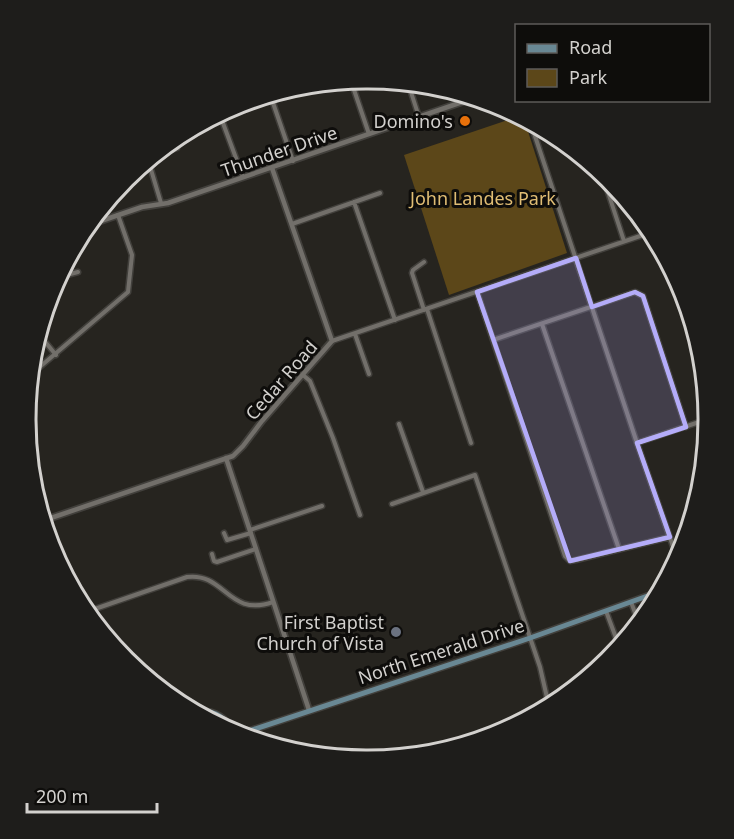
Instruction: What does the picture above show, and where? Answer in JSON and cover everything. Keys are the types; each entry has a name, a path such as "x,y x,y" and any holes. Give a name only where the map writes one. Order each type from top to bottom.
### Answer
{"main road":[{"name":"North Emerald Drive","path":"251,729 530,638 647,596"}],"street":[{"path":"354,89 369,134"},
{"path":"411,91 419,117"},
{"path":"273,102 293,161"},
{"name":"Thunder Drive","path":"102,220 142,207 168,203 460,102"},
{"path":"223,122 243,177"},
{"path":"535,134 673,546"},
{"path":"272,168 332,341"},
{"path":"150,170 161,203"},
{"path":"292,224 380,193"},
{"path":"608,193 624,241"},
{"path":"354,202 395,320"},
{"path":"40,367 128,292 132,255 118,215"},
{"name":"Cedar Road","path":"51,518 226,459 243,446 332,341 642,235"},
{"path":"424,262 412,273 471,443"},
{"path":"69,274 78,272"},
{"path":"477,292 565,556 570,561 576,560 670,537"},
{"path":"493,340 632,293 639,293 643,296 686,427"},
{"path":"542,324 619,549"},
{"path":"355,334 369,374"},
{"path":"45,342 56,355"},
{"path":"303,375 310,381 360,515"},
{"path":"637,443 698,423"},
{"path":"399,424 423,492"},
{"path":"226,459 309,710"},
{"path":"392,504 475,475 545,682 547,697"},
{"path":"224,533 227,540 322,506"},
{"path":"212,554 214,561 217,562 256,549"},
{"path":"96,609 187,577 197,576 214,582 231,597 244,604 259,606 273,602"},
{"path":"631,601 635,613"},
{"path":"606,611 616,638"}],"highlighted area":[{"path":"576,258 592,307 635,292 643,296 686,427 637,443 670,537 570,561 477,292"}],"green space":[{"name":"John Landes Park","path":"507,120 528,131 567,253 449,295 404,155"}],"place":[{"name":"Domino's","path":"465,121"},
{"name":"First Baptist Church of Vista","path":"396,632"}]}
